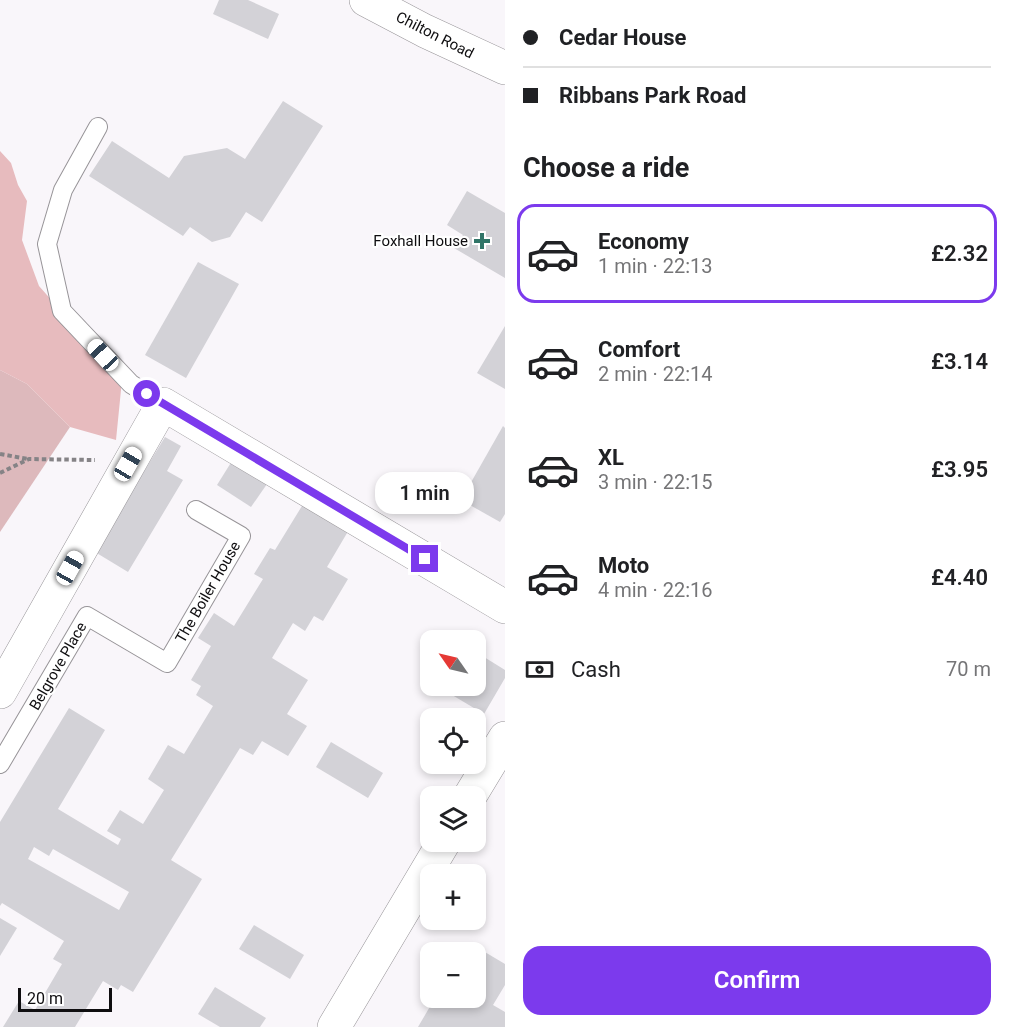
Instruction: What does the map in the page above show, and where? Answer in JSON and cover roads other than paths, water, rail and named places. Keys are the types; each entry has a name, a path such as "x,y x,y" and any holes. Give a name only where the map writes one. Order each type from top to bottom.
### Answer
{"street":[{"name":"Chilton Road","path":"366,0 505,69"},
{"path":"0,692 163,404 505,607"},
{"path":"476,786 505,738"},
{"path":"339,1025 438,852"}],"lane":[{"path":"98,127 63,190 47,244 62,311 131,384 163,404"},
{"name":"The Boiler House","path":"167,663 241,536 196,510"},
{"name":"Belgrove Place","path":"0,764 87,616 167,663"}],"place":[{"name":"Foxhall House","path":"482,241"}]}
